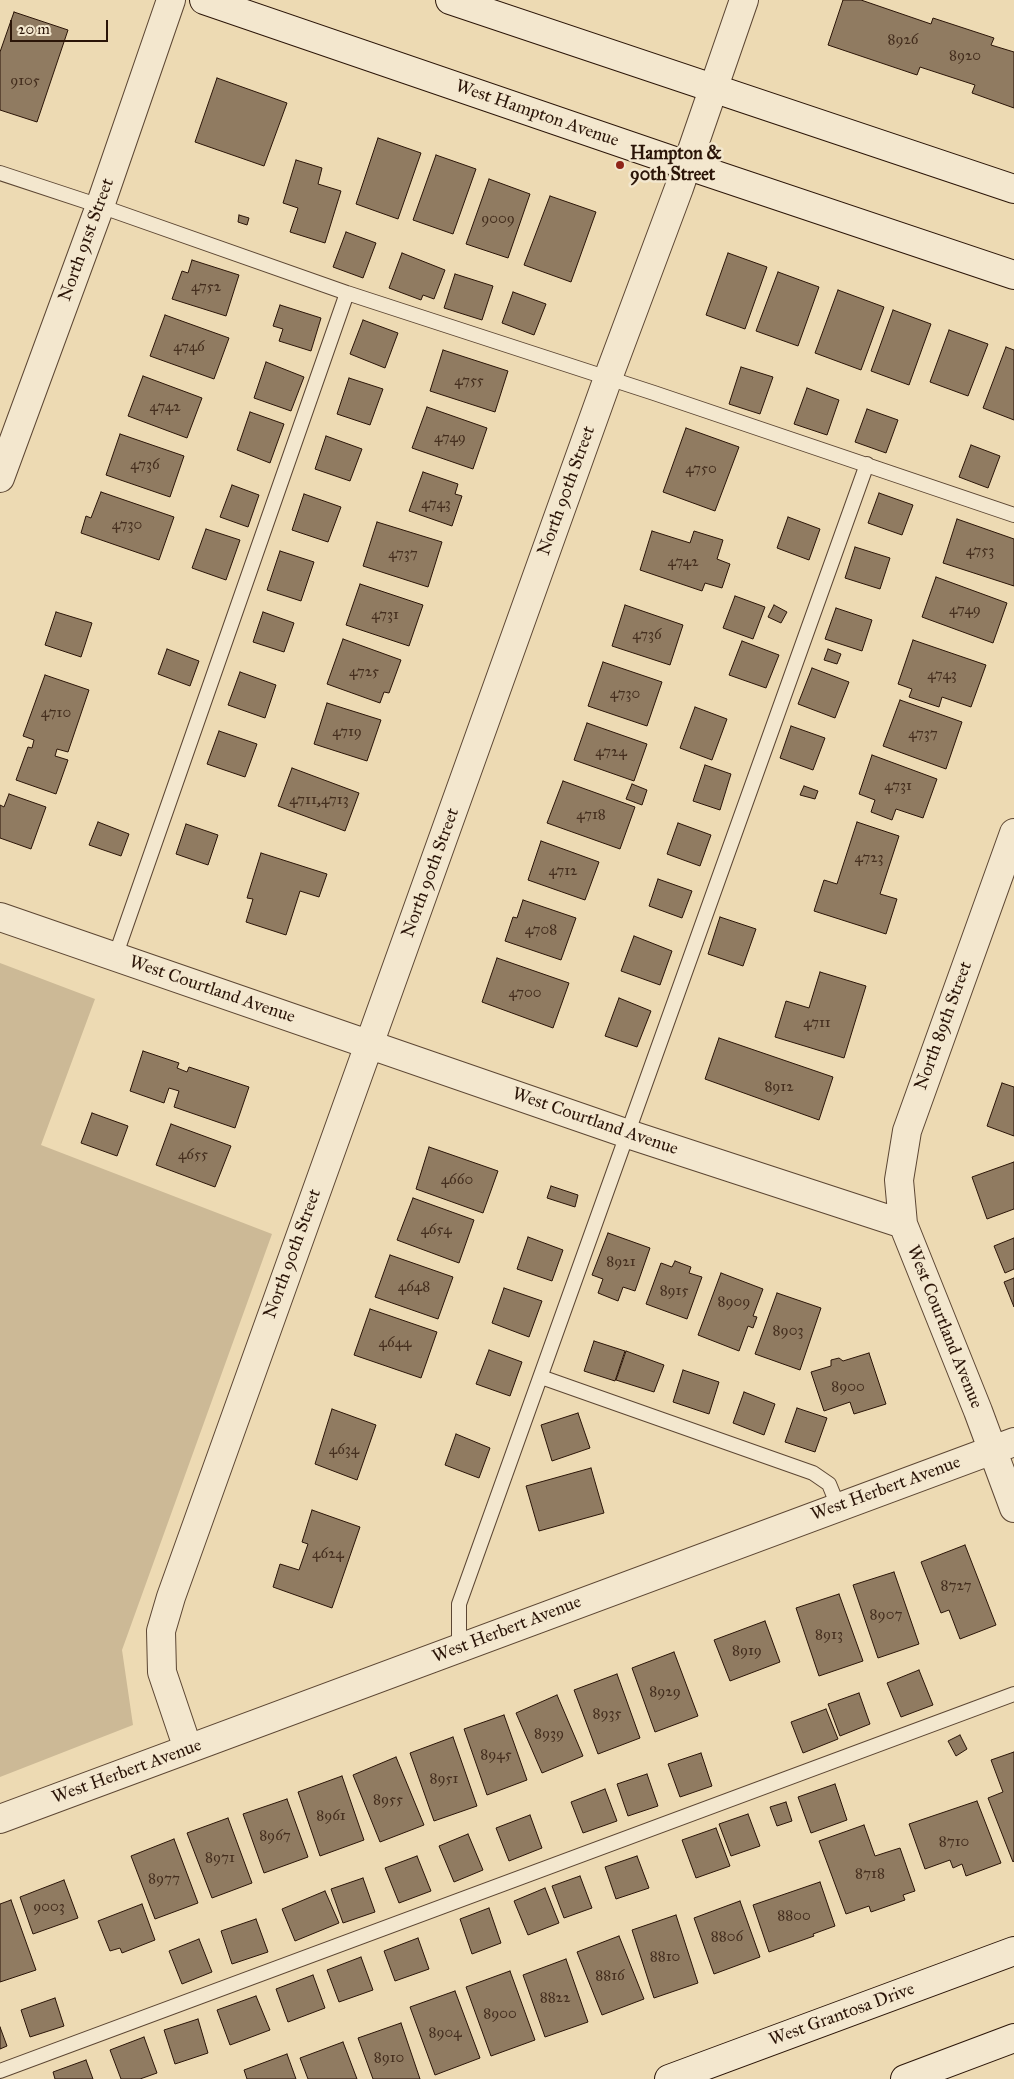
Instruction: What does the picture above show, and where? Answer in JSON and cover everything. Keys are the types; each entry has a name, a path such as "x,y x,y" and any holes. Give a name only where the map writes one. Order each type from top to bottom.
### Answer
{"street":[{"name":"North 91st Street","path":"0,478 100,206 171,0"},
{"name":"West Hampton Avenue","path":"204,0 1014,275"},
{"path":"450,0 1014,189"},
{"name":"North 90th Street","path":"188,1749 162,1672 161,1631 171,1597 201,1508 744,0"},
{"name":"North 89th Street","path":"904,1224 899,1180 907,1131 1014,833"},
{"name":"West Courtland Avenue","path":"0,917 628,1134 904,1224 1004,1446 1014,1508"},
{"name":"West Herbert Avenue","path":"0,1820 838,1506 1004,1446"},
{"name":"West Grantosa Drive","path":"670,2079 1014,1951"},
{"path":"905,2079 1014,2038"}],"lane":[{"path":"0,173 348,293 608,378 1014,515"},
{"path":"115,957 348,293"},
{"path":"459,1648 459,1604 866,464"},
{"path":"541,1377 813,1473 829,1484 838,1506"},
{"path":"0,2071 1014,1694"}],"shaded area":[{"path":"0,963 95,999 41,1145 272,1234 122,1650 133,1725 0,1777"}],"building":[{"path":"843,0 861,0 931,24 933,18 994,38 991,45 1014,52 1014,108 972,93 975,85 920,67 917,75 828,45"},
{"path":"14,12 68,30 37,122 0,110 0,52"},
{"path":"217,78 287,103 264,166 195,142"},
{"path":"378,138 421,153 398,219 356,204"},
{"path":"436,155 476,169 453,234 413,220"},
{"path":"296,160 322,168 318,184 341,191 325,243 290,232 298,208 283,203"},
{"path":"489,179 530,194 508,258 466,244"},
{"path":"550,196 596,212 571,282 524,265"},
{"path":"239,215 249,218 247,225 238,222"},
{"path":"346,232 376,243 363,278 333,267"},
{"path":"402,253 445,270 434,299 423,295 421,300 389,288"},
{"path":"728,253 767,267 745,329 706,315"},
{"path":"192,260 239,275 226,316 172,299 182,271 188,273"},
{"path":"778,272 819,287 798,346 756,331"},
{"path":"455,274 493,286 482,320 444,308"},
{"path":"838,290 884,307 861,370 815,353"},
{"path":"513,292 546,304 534,335 502,323"},
{"path":"280,305 321,318 311,351 279,341 283,329 273,326"},
{"path":"893,310 931,324 909,385 871,371"},
{"path":"165,315 229,338 214,379 150,356"},
{"path":"363,320 398,333 385,368 350,354"},
{"path":"949,330 988,344 968,396 930,382"},
{"path":"1006,347 1014,350 1014,420 983,408"},
{"path":"443,350 508,371 495,412 430,391"},
{"path":"266,362 304,377 291,411 254,398"},
{"path":"741,367 773,377 760,414 729,404"},
{"path":"143,376 202,398 187,438 128,416"},
{"path":"349,378 383,389 370,425 337,414"},
{"path":"807,388 839,400 827,435 794,424"},
{"path":"427,407 487,428 473,469 412,448"},
{"path":"867,409 898,420 886,453 855,442"},
{"path":"250,412 284,424 270,463 237,450"},
{"path":"686,428 739,447 715,511 663,492"},
{"path":"120,434 184,456 170,497 106,475"},
{"path":"326,436 362,449 350,481 315,469"},
{"path":"971,445 1000,456 988,488 959,477"},
{"path":"423,472 458,484 455,494 462,496 452,526 409,511"},
{"path":"232,485 259,495 248,527 220,517"},
{"path":"101,492 174,517 159,560 81,533 86,516 91,518"},
{"path":"879,493 913,505 902,535 868,523"},
{"path":"304,494 341,507 328,542 292,530"},
{"path":"788,517 820,529 809,560 777,548"},
{"path":"957,519 1014,539 1014,586 943,563"},
{"path":"377,522 442,542 428,587 363,566"},
{"path":"206,529 240,540 226,580 192,568"},
{"path":"652,531 690,543 694,531 723,540 717,559 730,564 722,588 705,583 702,591 640,570"},
{"path":"855,547 890,558 880,589 845,578"},
{"path":"280,551 314,562 301,601 267,590"},
{"path":"936,577 1007,603 993,643 922,617"},
{"path":"360,584 423,605 409,646 346,625"},
{"path":"735,596 765,607 753,639 723,628"},
{"path":"625,605 683,625 670,665 612,646"},
{"path":"774,605 787,612 781,623 768,617"},
{"path":"836,608 872,620 862,651 825,639"},
{"path":"56,612 92,623 81,657 45,645"},
{"path":"263,612 294,623 284,652 253,642"},
{"path":"343,639 401,660 389,693 384,692 380,703 327,684"},
{"path":"913,640 986,665 971,707 942,697 939,707 909,697 912,689 898,684"},
{"path":"742,641 779,655 766,688 729,675"},
{"path":"167,649 199,661 190,686 158,674"},
{"path":"828,649 841,654 837,664 824,660"},
{"path":"603,662 662,682 647,726 588,706"},
{"path":"812,668 849,682 835,718 798,704"},
{"path":"240,672 276,685 265,718 228,705"},
{"path":"45,675 89,690 68,752 57,749 55,756 68,760 56,794 16,780 28,747 32,748 34,740 23,736"},
{"path":"900,700 962,722 946,769 883,746"},
{"path":"327,703 381,720 367,761 314,744"},
{"path":"695,707 727,719 712,760 680,748"},
{"path":"587,723 647,744 634,781 574,760"},
{"path":"791,726 825,738 813,770 780,758"},
{"path":"219,731 257,744 245,777 207,764"},
{"path":"872,755 937,779 923,818 896,809 892,820 871,812 875,800 859,794"},
{"path":"705,765 731,774 720,810 693,801"},
{"path":"292,768 359,793 345,831 278,806"},
{"path":"563,781 635,807 620,849 547,823"},
{"path":"632,784 647,790 642,805 626,799"},
{"path":"804,786 818,791 815,799 800,795"},
{"path":"9,794 46,807 31,849 0,838 0,805 4,807"},
{"path":"98,822 129,834 121,856 89,845"},
{"path":"857,822 899,836 880,894 897,899 886,934 814,911 824,880 837,884"},
{"path":"678,823 711,835 700,866 667,854"},
{"path":"186,824 218,835 208,865 176,854"},
{"path":"541,841 599,862 585,900 528,880"},
{"path":"261,853 327,874 319,897 300,891 286,935 246,922 253,899 247,898"},
{"path":"658,879 692,891 682,918 649,906"},
{"path":"523,900 576,918 561,960 505,941 513,917 517,918"},
{"path":"720,917 756,929 743,966 708,954"},
{"path":"634,936 672,951 660,985 621,971"},
{"path":"497,958 569,983 553,1028 482,1002"},
{"path":"820,972 866,986 844,1058 775,1037 786,1001 809,1008"},
{"path":"619,998 651,1011 637,1047 605,1036"},
{"path":"719,1038 833,1077 819,1120 705,1079"},
{"path":"143,1051 179,1063 177,1068 187,1072 189,1067 249,1087 235,1128 174,1107 179,1091 169,1088 164,1103 130,1091"},
{"path":"1002,1083 1014,1087 1014,1136 987,1126"},
{"path":"92,1113 128,1126 117,1156 81,1143"},
{"path":"171,1124 231,1146 215,1187 156,1165"},
{"path":"429,1147 498,1171 483,1213 416,1189"},
{"path":"1014,1162 1014,1209 987,1219 972,1177"},
{"path":"551,1186 578,1195 575,1207 547,1198"},
{"path":"413,1198 474,1220 459,1263 397,1240"},
{"path":"608,1233 650,1248 635,1291 623,1287 618,1301 598,1293 603,1279 592,1275"},
{"path":"528,1237 563,1250 552,1281 517,1269"},
{"path":"1014,1238 1014,1269 1005,1273 994,1246"},
{"path":"390,1255 453,1277 438,1319 375,1297"},
{"path":"675,1261 691,1267 689,1273 702,1277 687,1319 646,1304 661,1263 672,1267"},
{"path":"721,1273 763,1289 753,1316 757,1317 753,1328 748,1326 739,1351 698,1335"},
{"path":"1014,1278 1014,1307 1004,1282"},
{"path":"504,1288 542,1301 529,1337 492,1323"},
{"path":"777,1293 821,1308 800,1370 755,1354"},
{"path":"370,1309 437,1332 421,1378 354,1355"},
{"path":"594,1341 625,1351 615,1381 584,1371"},
{"path":"489,1350 522,1362 510,1396 476,1384"},
{"path":"626,1351 664,1365 654,1392 616,1380"},
{"path":"869,1353 886,1404 854,1414 850,1402 824,1411 811,1372 831,1366 831,1360 839,1358 843,1361"},
{"path":"683,1370 719,1382 709,1414 673,1402"},
{"path":"744,1392 775,1404 764,1435 733,1423"},
{"path":"797,1408 827,1418 815,1452 785,1442"},
{"path":"332,1409 376,1425 357,1480 315,1464"},
{"path":"578,1413 590,1448 552,1461 541,1425"},
{"path":"456,1434 490,1448 479,1478 445,1465"},
{"path":"591,1468 604,1513 539,1531 526,1486"},
{"path":"312,1510 360,1527 332,1608 273,1587 280,1564 299,1570 308,1544 302,1542"},
{"path":"965,1545 996,1625 960,1639 949,1610 941,1613 921,1562"},
{"path":"894,1572 919,1644 878,1658 853,1585"},
{"path":"839,1594 863,1661 819,1676 796,1608"},
{"path":"765,1621 780,1662 730,1681 714,1640"},
{"path":"674,1652 698,1716 655,1732 632,1668"},
{"path":"919,1670 933,1705 901,1717 887,1683"},
{"path":"617,1674 640,1738 598,1754 574,1690"},
{"path":"859,1693 870,1724 840,1736 828,1704"},
{"path":"557,1695 583,1756 542,1773 516,1713"},
{"path":"826,1709 838,1739 803,1753 791,1722"},
{"path":"504,1715 527,1780 487,1795 464,1729"},
{"path":"960,1735 967,1749 956,1756 948,1741"},
{"path":"453,1737 477,1806 434,1821 410,1753"},
{"path":"1014,1752 1013,1862 988,1798 1003,1792 991,1760"},
{"path":"701,1753 712,1786 680,1797 668,1764"},
{"path":"396,1757 424,1825 380,1842 353,1775"},
{"path":"647,1774 658,1806 628,1816 617,1784"},
{"path":"342,1776 364,1840 320,1856 298,1792"},
{"path":"835,1784 847,1820 811,1833 798,1797"},
{"path":"605,1789 617,1821 583,1833 571,1802"},
{"path":"287,1799 308,1857 264,1873 243,1814"},
{"path":"977,1801 1001,1863 966,1876 962,1864 953,1868 950,1860 925,1869 909,1824"},
{"path":"786,1802 792,1821 777,1826 770,1807"},
{"path":"748,1814 760,1846 731,1856 719,1824"},
{"path":"530,1815 542,1848 509,1861 496,1828"},
{"path":"228,1818 252,1883 212,1898 187,1833"},
{"path":"864,1825 875,1856 900,1848 915,1891 903,1895 905,1900 871,1912 869,1906 846,1914 819,1841"},
{"path":"716,1828 730,1866 696,1878 682,1840"},
{"path":"468,1834 483,1870 454,1882 439,1846"},
{"path":"174,1839 198,1903 155,1919 131,1856"},
{"path":"417,1856 431,1891 399,1903 385,1868"},
{"path":"637,1856 649,1888 616,1899 605,1867"},
{"path":"580,1876 592,1908 564,1918 552,1886"},
{"path":"363,1878 375,1912 343,1923 331,1889"},
{"path":"64,1880 78,1918 33,1934 20,1897"},
{"path":"820,1882 835,1926 813,1934 814,1936 769,1952 753,1905"},
{"path":"545,1888 559,1923 528,1935 514,1901"},
{"path":"325,1891 339,1923 295,1941 282,1909"},
{"path":"11,1900 36,1970 0,1982 0,1904"},
{"path":"740,1901 760,1957 714,1974 694,1918"},
{"path":"142,1904 155,1940 122,1953 120,1948 110,1951 98,1921"},
{"path":"489,1908 501,1943 472,1954 460,1919"},
{"path":"676,1915 698,1983 654,1998 632,1930"},
{"path":"256,1919 268,1952 232,1964 221,1931"},
{"path":"619,1936 644,1999 602,2015 577,1952"},
{"path":"418,1938 429,1969 395,1981 384,1951"},
{"path":"199,1939 212,1972 182,1984 169,1951"},
{"path":"361,1957 373,1990 339,2002 327,1970"},
{"path":"566,1959 588,2022 545,2037 523,1975"},
{"path":"510,1971 535,2040 491,2056 466,1987"},
{"path":"313,1975 325,2008 288,2022 276,1989"},
{"path":"455,1991 480,2058 435,2075 410,2007"},
{"path":"256,1996 270,2030 230,2045 217,2010"},
{"path":"55,1998 64,2026 30,2037 21,2010"},
{"path":"198,2019 208,2053 175,2064 164,2030"},
{"path":"401,2023 420,2079 373,2079 358,2038"},
{"path":"0,2027 7,2046 0,2049"},
{"path":"144,2037 157,2073 140,2079 121,2079 110,2050"},
{"path":"343,2042 357,2079 308,2079 300,2058"},
{"path":"287,2054 296,2079 247,2079 244,2070"},
{"path":"86,2060 93,2079 55,2079 53,2072"}],"place":[{"name":"Hampton & 90th Street","path":"620,165"}]}
